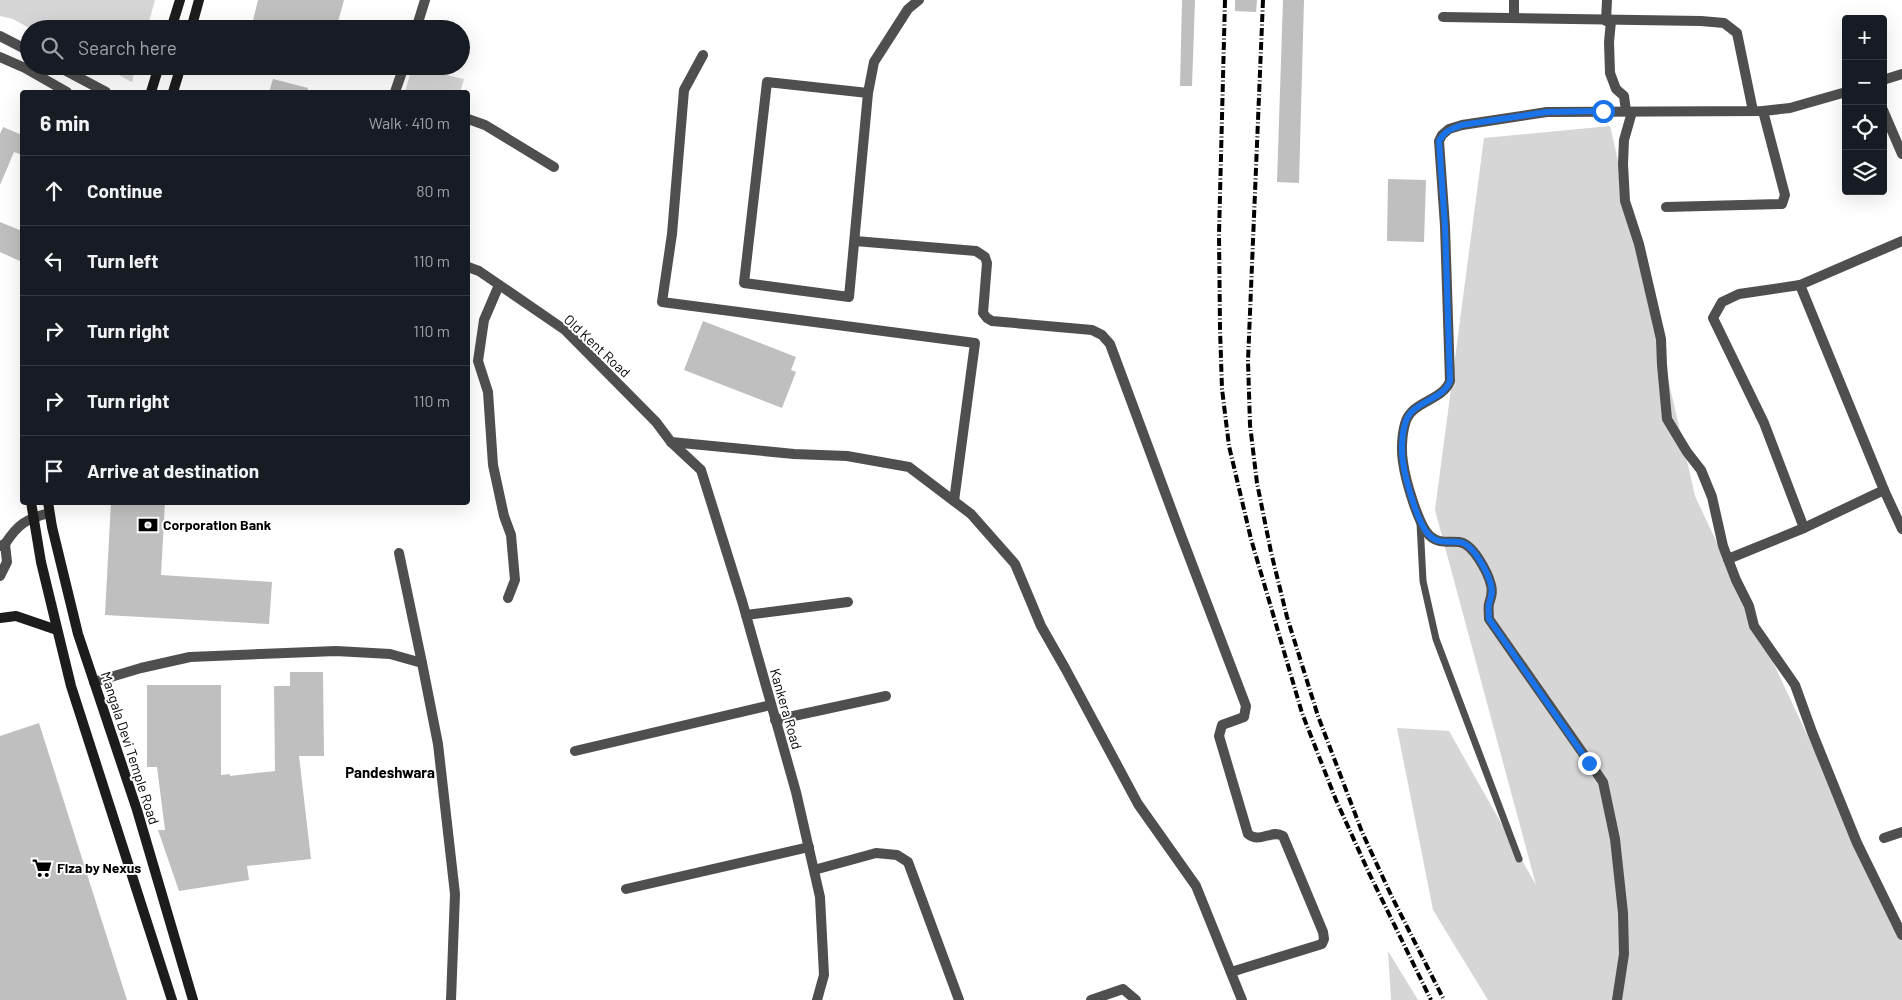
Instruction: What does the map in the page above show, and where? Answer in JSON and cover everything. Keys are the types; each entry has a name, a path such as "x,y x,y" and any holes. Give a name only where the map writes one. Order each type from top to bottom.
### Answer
{"main road":[{"path":"174,20 180,0"},
{"path":"193,20 199,0"},
{"path":"152,90 157,75"},
{"path":"174,90 178,75"},
{"path":"31,505 57,630 71,686 172,1000"},
{"name":"Mangala Devi Temple Road","path":"48,505 78,634 137,810 193,1000"},
{"path":"0,618 16,616 57,630"}],"street":[{"path":"419,20 425,0"},
{"path":"868,93 767,82 744,283 849,296 868,93 874,62 908,9 919,0"},
{"path":"1514,0 1514,18"},
{"path":"1607,0 1610,73 1616,89 1624,96 1629,111 1624,140 1625,202 1639,244 1661,339 1667,419 1687,452 1701,470 1712,497 1722,546 1749,606 1754,626 1795,685 1857,843 1902,935"},
{"path":"1443,17 1701,21 1724,23 1737,33 1758,111 1785,195 1782,204 1666,207"},
{"path":"0,36 20,46"},
{"path":"703,55 684,90 672,234 662,302 975,343 954,501"},
{"path":"0,57 20,66"},
{"path":"1887,79 1902,74"},
{"path":"37,75 64,90"},
{"path":"74,75 102,90"},
{"path":"397,90 401,75"},
{"path":"1617,1000 1624,954 1623,913 1615,839 1603,782 1489,619 1492,586 1479,558 1469,545 1460,542 1439,541 1429,536 1419,520 1402,460 1405,423 1410,414 1418,405 1447,389 1450,381 1445,226 1439,141 1442,135 1449,129 1462,125 1535,113 1557,111 1758,111 1790,108 1842,93"},
{"path":"1887,119 1902,154"},
{"path":"470,120 485,125 554,167"},
{"path":"854,241 976,251 985,257 987,263 983,313 987,318 992,321 1092,330 1102,335 1110,344 1246,706 1244,717 1222,725 1219,736 1248,834 1253,838 1259,839 1276,833 1283,836 1323,932 1324,939 1322,944 1231,972"},
{"path":"1804,528 1764,422 1713,318 1722,302 1739,294 1800,285 1901,245"},
{"name":"Old Kent Road","path":"470,268 499,285 565,330 656,422 671,442"},
{"path":"499,285 484,320 478,361 488,392 493,466 504,516 511,535 515,580 508,598"},
{"path":"1800,285 1884,490 1902,529"},
{"path":"671,442 794,454 847,456 910,467 971,514 1015,564 1041,626 1138,804 1196,886 1242,1000"},
{"name":"Kankera Road","path":"671,442 701,470 746,615 774,720 796,792 820,897 824,975 817,1000"},
{"path":"1728,559 1804,528 1884,490"},
{"path":"0,576 7,562 2,545 21,524 33,517 49,513"},
{"path":"399,553 438,744 455,894 451,1000"},
{"path":"746,615 848,602"},
{"path":"94,682 141,668 190,657 336,651 390,654 422,663"},
{"path":"774,720 886,696"},
{"path":"575,751 771,705"},
{"path":"1884,838 1902,832"},
{"path":"626,889 808,847"},
{"path":"814,870 876,853 898,854 908,862 959,1000"},
{"path":"1092,1000 1124,989 1136,1000"}],"lane":[{"path":"1419,520 1423,581 1436,639 1519,859"}],"shaded area":[{"path":"0,0 155,0 149,20 20,20 20,23 0,16"},
{"path":"119,75 134,75 132,82"},
{"path":"410,75 447,75 464,79 461,90 406,90"},
{"path":"1610,126 1695,496 1902,937 1902,1000 1488,1000 1433,910 1397,728 1449,731 1536,885 1435,510 1484,138"},
{"path":"1388,951 1418,1000 1391,1000"}],"building":[{"path":"258,0 344,0 338,20 253,20"},
{"path":"1182,0 1195,0 1192,86 1180,86"},
{"path":"1235,0 1257,0 1256,12 1235,11"},
{"path":"1283,0 1304,0 1299,183 1277,182"},
{"path":"273,79 308,88 308,90 270,90"},
{"path":"3,127 20,134 20,154 14,152 0,185 0,134"},
{"path":"1388,179 1426,180 1424,242 1387,241"},
{"path":"0,222 20,230 20,261 0,252"},
{"path":"703,321 796,357 791,370 796,372 782,408 684,370"},
{"path":"111,505 165,505 161,575 272,582 269,624 105,615"},
{"path":"290,672 323,672 324,756 299,756 311,859 247,866 249,880 179,891 158,830 165,830 157,767 147,767 147,685 221,685 221,775 230,774 230,776 275,771 274,686 290,686"},
{"name":"Fiza by Nexus","path":"39,723 127,1000 0,1000 0,736"}],"railway":[{"path":"1225,0 1219,234 1222,389 1229,446 1251,539 1302,713 1336,800 1369,873 1431,1000"},
{"path":"1263,0 1248,361 1250,425 1257,483 1287,617 1318,716 1362,832 1391,895 1444,1000"}],"place":[{"name":"Corporation Bank","path":"148,525"},
{"name":"Fiza by Nexus","path":"42,868"}],"district":[{"name":"Pandeshwara","path":"390,773"}],"route":[{"path":"1589,763 1489,619 1492,586 1479,558 1469,545 1460,542 1439,541 1429,536 1419,520 1402,460 1405,423 1410,414 1418,405 1441,394 1447,389 1450,381 1445,226 1439,141 1442,135 1449,129 1462,125 1535,113 1603,111"}]}
